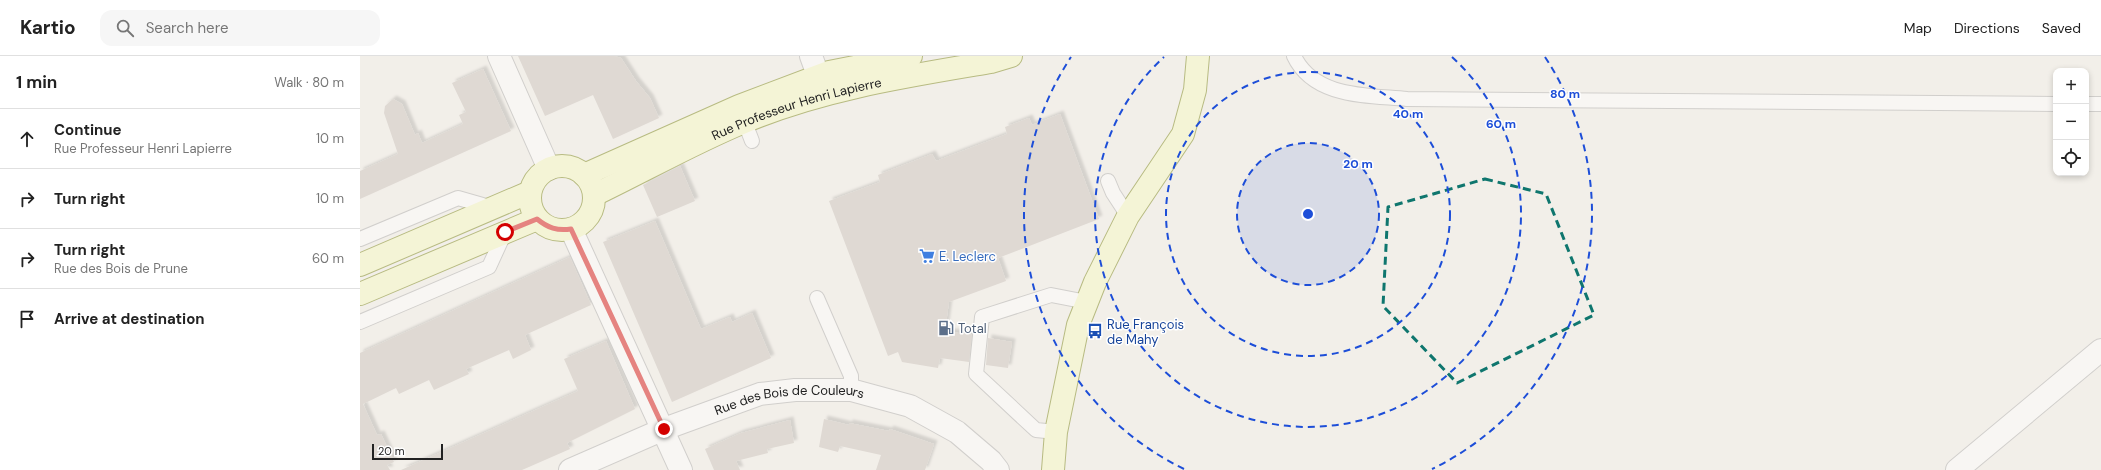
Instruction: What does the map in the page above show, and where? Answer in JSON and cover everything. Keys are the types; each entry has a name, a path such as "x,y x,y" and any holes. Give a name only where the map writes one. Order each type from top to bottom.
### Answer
{"main road":[{"name":"Rue Professeur Henri Lapierre","path":"822,85 829,72 911,56"},
{"name":"Rue Professeur Henri Lapierre","path":"594,195 822,85 1011,56"},
{"path":"1053,470 1056,432 1078,325 1095,282 1128,216 1183,134 1195,90 1196,58"},
{"name":"Rue Professeur Henri Lapierre","path":"584,175 745,123"},
{"path":"567,167 584,175 590,184 594,195 593,206 588,216 581,224 571,229 561,231 552,229 537,219 531,206 530,192 537,178 549,169 567,167"},
{"path":"360,265 530,192"},
{"path":"360,294 537,219"}],"street":[{"path":"499,56 549,169"},
{"path":"811,56 822,85"},
{"path":"571,229 664,429 681,470"},
{"path":"1957,470 2101,350"},
{"name":"Rue des Bois de Couleurs","path":"570,470 664,429 760,394 796,390 851,390 910,406 957,432 991,461 998,470"}],"lane":[{"path":"1294,56 1316,83 1344,93 1407,99 2053,104"},
{"path":"2089,104 2101,104"},
{"path":"1108,181 1113,193 1128,216"},
{"path":"360,239 458,198 493,208"},
{"path":"360,322 489,267 505,232"},
{"path":"1056,432 1036,430 976,374 982,317 1051,295 1087,302"},
{"path":"817,298 851,376 851,390"}],"highlighted area":[{"path":"1485,179 1546,194 1594,315 1457,383 1383,306 1388,207"}],"building":[{"path":"518,56 614,56 621,58 636,81 650,98 659,118 613,139 593,95 545,116"},
{"path":"483,69 511,131 360,199 360,171 398,154 384,113 385,106 393,99 402,104 415,135 418,133 422,143 463,124 459,115 466,112 452,83"},
{"path":"1060,114 1099,219 998,258 1006,281 949,302 945,331 972,335 969,362 940,358 938,368 902,362 898,352 888,356 829,201 880,182 878,175 932,154 936,161 1007,134 1005,127 1029,118 1032,125"},
{"path":"680,166 695,201 657,217 643,185"},
{"path":"655,221 701,329 730,317 732,322 752,313 771,358 672,402 603,242"},
{"path":"570,257 591,305 525,335 531,350 513,359 509,350 466,369 469,374 434,390 429,380 399,394 396,388 363,404 377,435 381,434 394,462 387,465 390,470 360,470 360,353"},
{"path":"988,338 1012,342 1008,368 986,365"},
{"path":"606,341 635,409 567,443 570,449 522,470 401,470 578,391 564,359"},
{"path":"824,419 849,425 849,423 889,431 890,429 934,444 925,470 876,470 881,455 840,446 838,452 819,447"},
{"path":"790,420 794,443 767,449 768,453 736,461 740,470 714,470 705,449 741,433"}],"place":[{"name":"E. Leclerc","path":"927,256"},
{"name":"Total","path":"946,328"},
{"name":"Rue François de Mahy","path":"1095,331"}],"route":[{"path":"505,232 537,219 552,229 561,231 571,229 664,429"}]}
